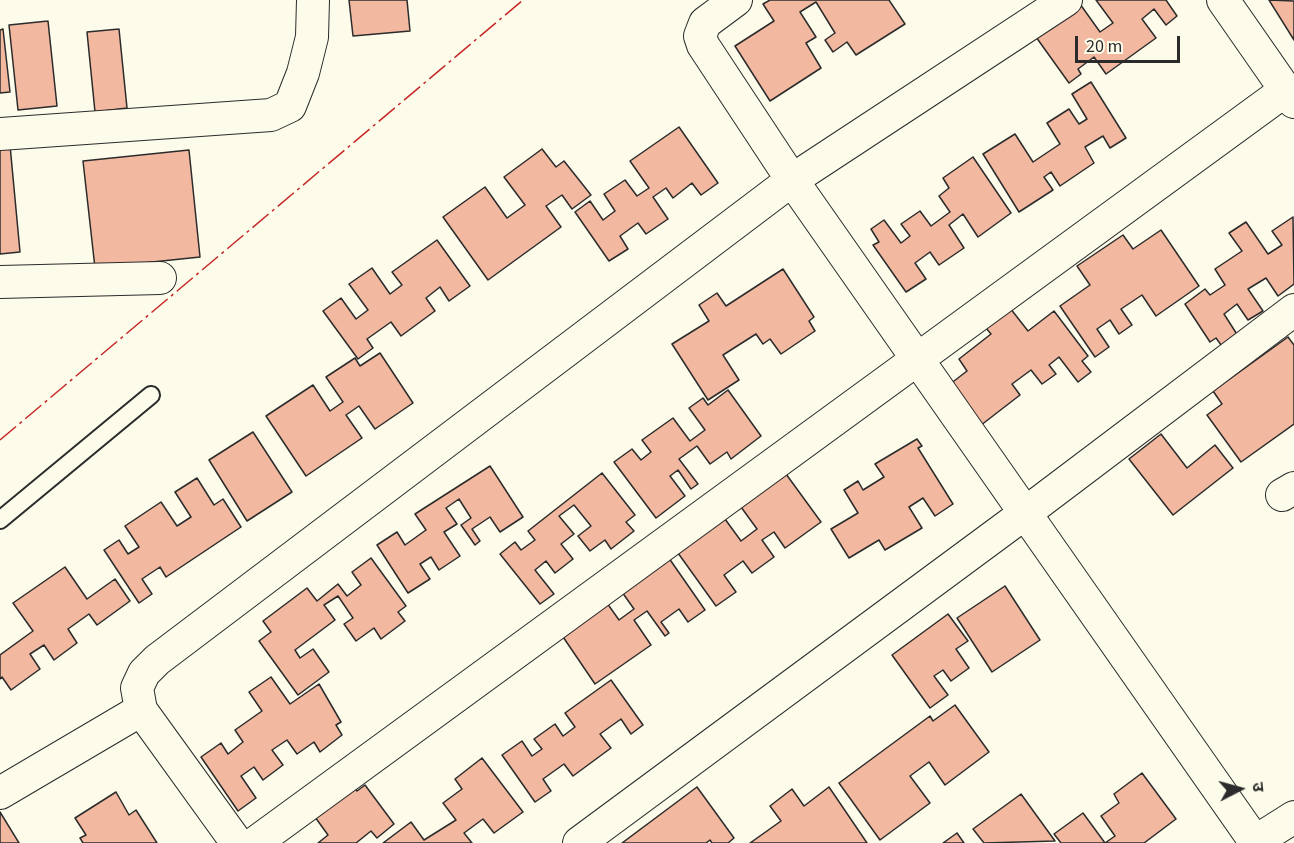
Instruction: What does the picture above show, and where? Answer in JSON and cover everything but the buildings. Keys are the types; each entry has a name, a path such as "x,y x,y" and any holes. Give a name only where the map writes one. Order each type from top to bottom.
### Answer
{"street":[{"path":"0,134 271,115 290,106 303,73 312,37 313,0"},
{"path":"736,0 705,23 700,36 703,45 792,180 1255,842 1294,817"},
{"path":"237,843 141,710 137,688 144,673 157,660 792,180 1066,0"},
{"path":"255,843 915,358 1290,96 1223,0"},
{"path":"0,282 160,278"},
{"path":"579,843 1024,514 1294,310"},
{"path":"0,793 141,710"}],"lane":[{"path":"0,520 151,395"}],"power":[{"path":"0,440 523,0"}]}
